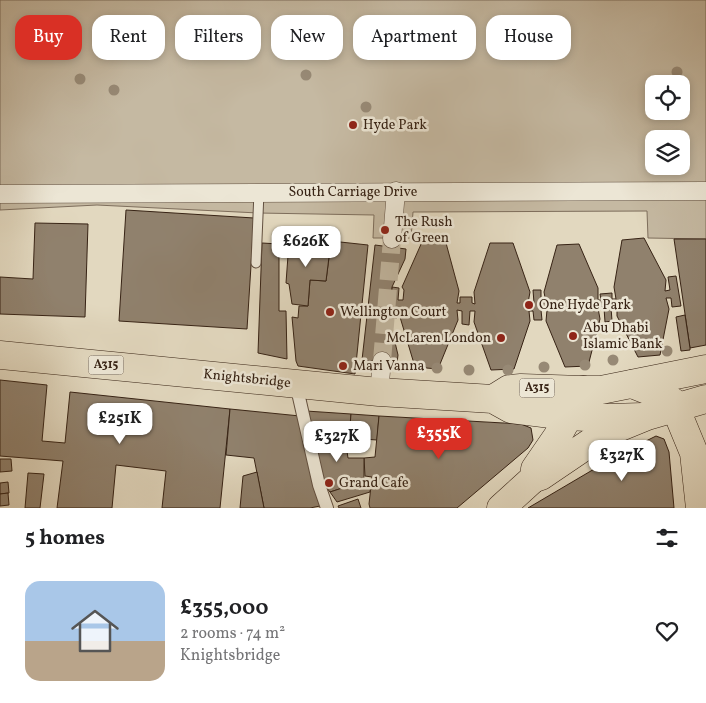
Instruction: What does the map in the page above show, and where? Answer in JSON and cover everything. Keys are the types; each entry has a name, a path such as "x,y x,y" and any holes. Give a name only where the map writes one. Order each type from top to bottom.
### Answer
{"main road":[{"name":"Knightsbridge","path":"0,355 379,392 493,399 511,409 567,416 607,418 647,416"},
{"name":"Knightsbridge","path":"493,399 509,389 601,390 703,369"},
{"path":"676,409 680,396 703,369"},
{"path":"632,384 668,398 673,402 694,453 700,508"},
{"path":"501,508 534,478 535,469 557,437 583,390"},
{"name":"Knightsbridge","path":"534,478 541,476 603,434 647,416 706,399"}],"street":[{"path":"392,239 396,191"},
{"name":"South Carriage Drive","path":"0,194 706,191"},
{"path":"379,392 382,362"},
{"path":"296,384 314,468 327,508"}],"lane":[{"path":"256,263 259,192"}],"shaded area":[{"name":"Hyde Park","path":"0,0 706,0 706,239 648,238 647,211 413,212 411,238 373,238 374,215 258,213 97,205 0,210"}],"building":[{"path":"126,210 254,218 247,329 119,321"},
{"path":"35,223 88,224 85,317 0,314 0,277 33,279"},
{"name":"One Hyde Park","path":"644,238 666,280 665,291 670,290 668,277 676,276 681,306 672,307 671,298 666,298 669,309 660,355 638,357 617,316 617,307 611,307 612,321 605,322 604,308 598,308 600,319 588,366 565,367 546,321 547,310 541,310 542,320 534,320 533,311 529,311 530,321 514,369 491,370 474,322 475,311 470,311 469,325 462,324 462,311 457,310 458,320 438,369 415,367 400,317 403,309 398,308 397,318 389,317 392,287 399,288 398,300 403,300 404,290 402,287 422,242 446,243 459,291 457,303 460,303 460,297 472,297 472,303 475,304 474,292 490,243 513,243 530,292 528,303 534,303 533,290 541,290 541,303 546,303 544,292 557,245 579,244 598,288 598,300 601,300 600,294 612,293 612,299 616,299 614,287 622,240"},
{"path":"674,239 706,239 706,345 690,348"},
{"name":"Wellington Court","path":"331,241 368,245 355,374 298,366 296,361 292,317 298,318 299,306 308,306 310,280 326,281"},
{"path":"331,241 326,281 310,280 308,306 292,304 289,284 286,283 289,242"},
{"path":"262,243 279,244 279,311 286,311 287,359 258,353"},
{"path":"375,245 406,249 405,259 392,287 389,317 398,355 397,363 362,360"},
{"path":"685,315 690,350 681,351 676,317"},
{"path":"0,380 47,385 42,441 65,443 70,392 230,409 220,508 162,508 166,471 116,465 112,508 57,508 63,461 0,456"},
{"path":"230,409 300,416 320,506 310,508 264,508 254,458 226,455"},
{"path":"306,411 351,414 349,438 310,437"},
{"path":"351,414 379,416 377,440 349,438"},
{"path":"379,416 521,424 531,428 533,440 528,448 457,508 370,508 372,477 365,476 364,458 375,457"},
{"path":"656,436 664,439 669,452 674,508 528,508 618,455"},
{"path":"310,437 345,438 348,458 364,458 364,481 330,492 325,486"},
{"path":"0,459 11,459 12,471 0,472"},
{"path":"257,472 264,508 240,508 243,476"},
{"path":"28,473 44,474 40,508 25,508"},
{"path":"364,481 371,482 370,492 337,502 330,492"},
{"path":"8,482 9,493 0,494 0,483"},
{"path":"8,493 9,505 0,506 0,494"},
{"path":"358,499 361,508 339,508 338,506"}],"tunnel":[{"path":"382,361 392,239"}],"place":[{"name":"Hyde Park","path":"353,125"},
{"name":"The Rush of Green","path":"385,230"},
{"name":"One Hyde Park","path":"529,305"},
{"name":"Wellington Court","path":"330,312"},
{"name":"Abu Dhabi Islamic Bank","path":"573,336"},
{"name":"McLaren London","path":"501,338"},
{"name":"Mari Vanna","path":"343,366"},
{"name":"Grand Cafe","path":"329,483"}]}
